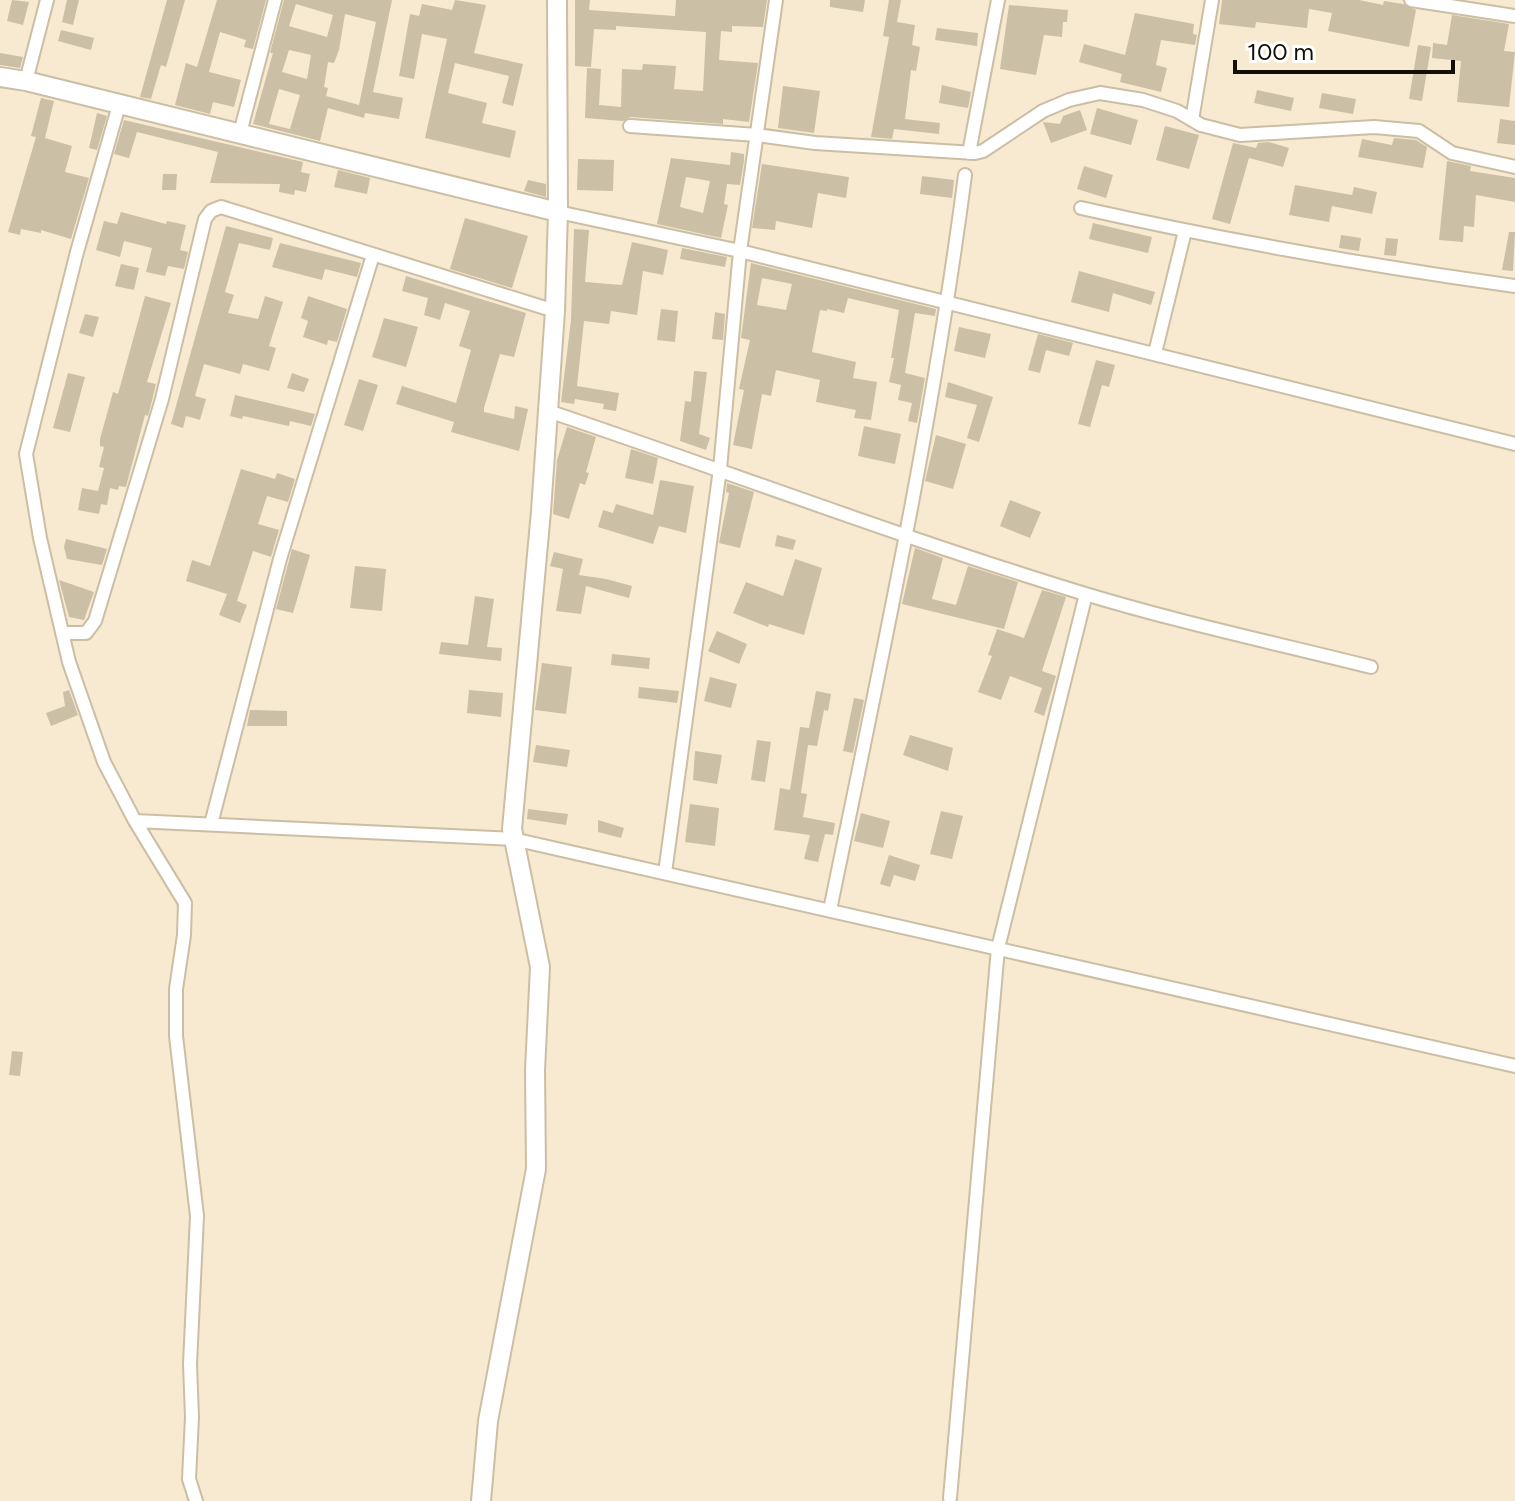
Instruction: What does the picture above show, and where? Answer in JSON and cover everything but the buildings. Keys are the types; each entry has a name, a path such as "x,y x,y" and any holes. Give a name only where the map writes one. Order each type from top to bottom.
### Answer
{"street":[{"path":"26,81 47,0"},
{"path":"240,133 275,0"},
{"path":"481,1501 488,1421 536,1169 535,1070 540,967 512,829 541,511 555,311 557,0"},
{"path":"665,873 720,469 740,251 776,0"},
{"path":"969,153 998,0"},
{"path":"1192,120 1212,0"},
{"path":"1411,0 1515,16"},
{"path":"0,77 558,212 740,251 1515,444"},
{"path":"630,126 969,153 983,151 1043,111 1069,100 1100,93 1143,100 1177,111 1201,125 1240,135 1374,127 1419,131 1452,153 1515,167"},
{"path":"119,105 77,252 26,454 40,538 69,662 104,762 135,821 185,903 176,989 176,1036 197,1216 190,1364 192,1417 189,1479 196,1501"},
{"path":"830,910 906,536 949,302 965,175"},
{"path":"62,633 86,633 95,621 162,399 205,219 211,211 221,207 555,311"},
{"path":"1081,208 1185,231 1397,270 1515,286"},
{"path":"1155,353 1185,231"},
{"path":"211,824 280,559 373,255"},
{"path":"548,411 906,536 1086,594 1371,667"},
{"path":"950,1498 998,948 1086,594"},
{"path":"135,821 513,839 1515,1066"}]}
